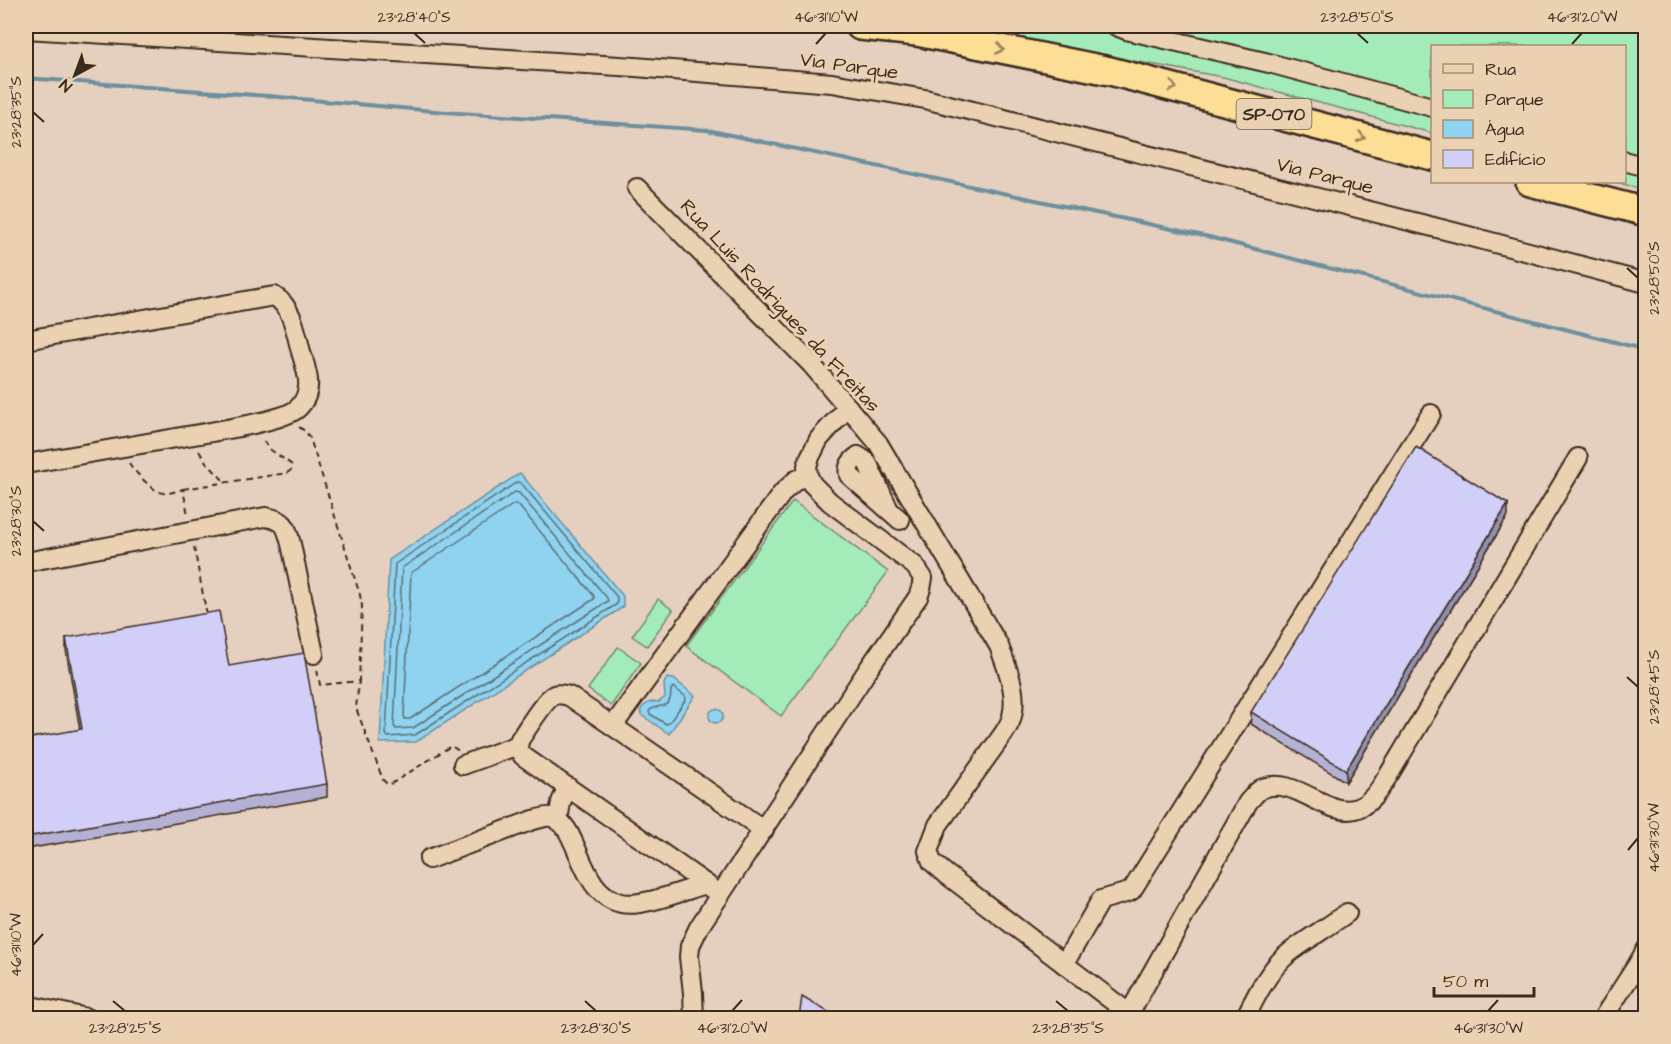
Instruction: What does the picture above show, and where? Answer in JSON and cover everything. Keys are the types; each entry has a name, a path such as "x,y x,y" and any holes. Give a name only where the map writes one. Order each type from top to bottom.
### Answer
{"highway":[{"name":"SP-070","path":"860,26 917,32 1110,71 1431,156"},
{"path":"1534,183 1646,212"}],"street":[{"path":"1116,26 1269,63 1431,107"},
{"name":"Via Parque","path":"26,29 636,67 832,83 925,99 1646,283"},
{"path":"1626,161 1646,166"},
{"name":"Rua Luis Rodrigues da Freitas","path":"637,188 811,364 878,443 999,646 1010,674 1014,696 1012,716 1005,733 938,825 928,851 932,862 1132,1016"},
{"path":"26,340 274,297 282,301 293,323 309,382 306,396 298,408 287,416 26,464"},
{"path":"694,1018 689,957 690,946 699,927 918,597 921,589 923,578 915,566 817,490 808,476 807,466 819,439 848,406"},
{"path":"1064,964 1101,900 1132,890 1431,414"},
{"path":"858,456 867,462 894,515 871,494 849,475 849,465 858,456"},
{"path":"1132,1016 1248,802 1259,790 1272,786 1292,788 1335,808 1349,811 1361,807 1372,799 1388,776 1578,458"},
{"path":"613,726 783,492 796,480 808,476"},
{"path":"853,519 871,494"},
{"path":"26,562 265,517 276,519 286,526 314,654"},
{"path":"721,895 523,756 519,751 520,739 548,700 555,695 569,696 764,830"},
{"path":"466,764 518,745"},
{"path":"558,821 561,802 568,787"},
{"path":"429,859 533,820 548,817 558,821 571,836 583,867 592,882 603,893 621,903 636,904 706,884"},
{"path":"1245,1018 1260,988 1288,954 1347,913"},
{"path":"1603,1018 1646,950"},
{"path":"26,1005 87,1018"}],"path":[{"path":"297,427 301,427 310,438 360,595 362,606 356,708 383,780 390,784 451,746 461,753 466,764"},
{"path":"183,489 287,473 291,470 292,465 268,448 263,441 266,434"},
{"path":"190,435 206,462 226,483"},
{"path":"314,654 320,685 359,681"}],"green space":[{"path":"937,26 1645,26 1645,190 1619,183 1626,183 1626,45 1431,45 1431,133 1223,77"},
{"path":"793,501 888,572 781,716 686,646"},
{"path":"658,599 673,610 647,646 632,636"},
{"path":"618,647 641,663 611,706 588,689"}],"water":[{"path":"520,473 623,596 623,607 416,742 380,743 389,560"},
{"path":"667,678 674,679 695,696 669,734 643,716 640,711 648,703 659,702 665,697 664,684"},
{"path":"713,709 719,709 723,716 719,723 713,723 709,719 709,713"}],"building":[{"path":"1416,447 1508,504 1346,770 1251,712"},
{"path":"219,611 229,666 304,653 327,784 26,837 26,739 82,729 66,638"},
{"path":"802,997 839,1018 799,1018"},
{"path":"676,1015 676,1018 659,1018"}],"waterway":[{"path":"26,78 445,112 707,130 1209,237 1646,350"}]}
